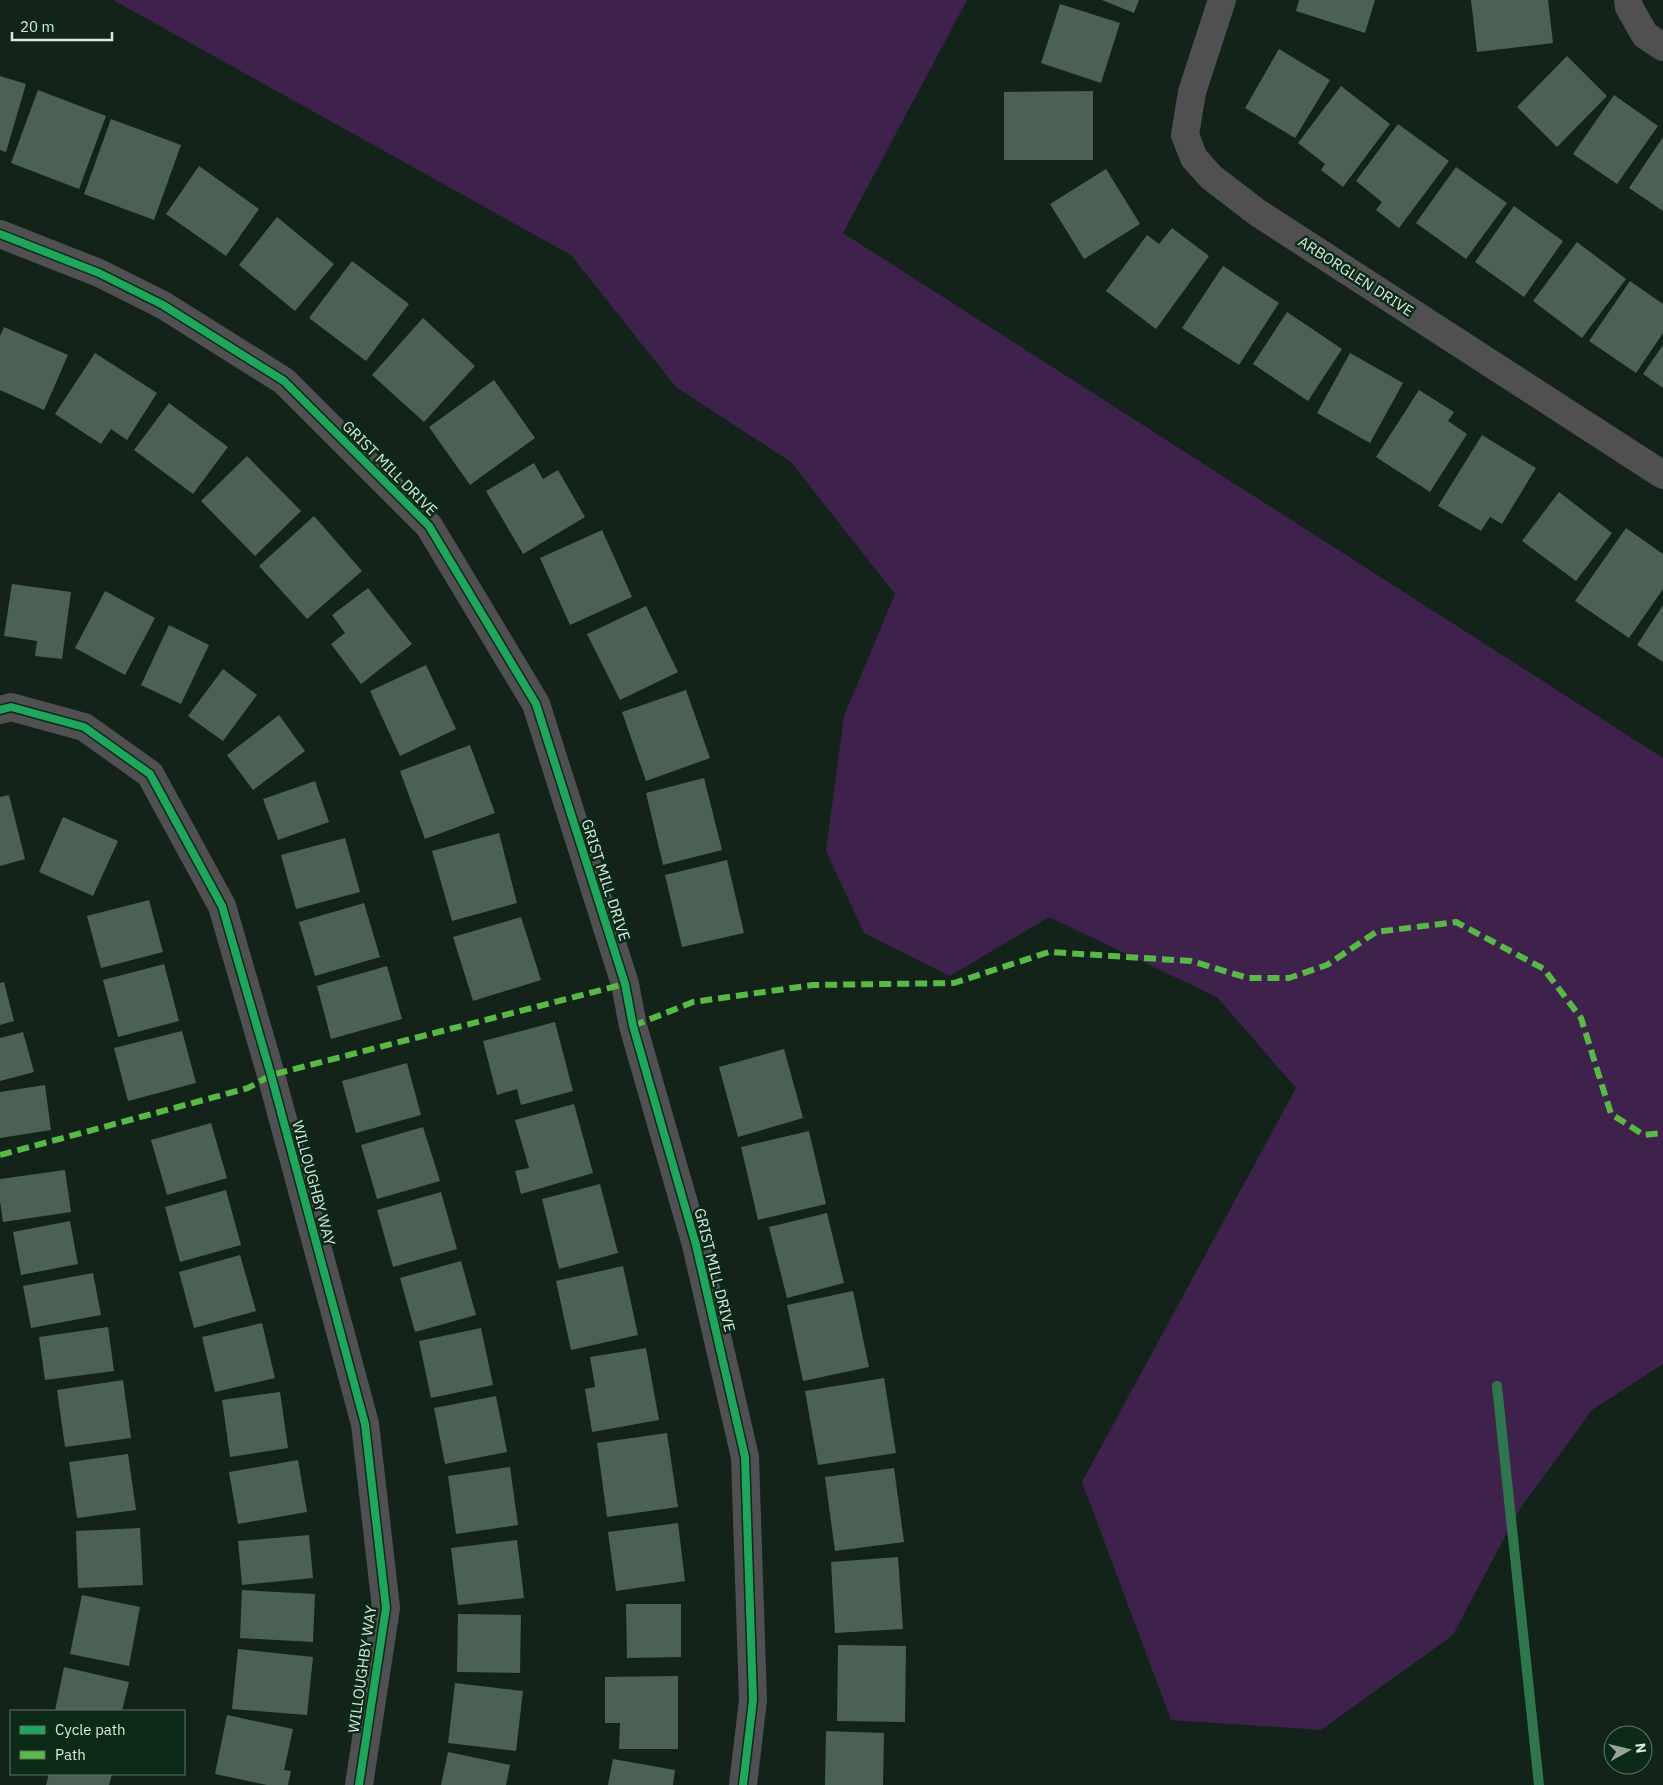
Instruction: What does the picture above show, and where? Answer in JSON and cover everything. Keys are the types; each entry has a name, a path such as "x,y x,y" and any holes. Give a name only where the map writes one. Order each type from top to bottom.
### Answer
{"street":[{"name":"ARBORGLEN DRIVE","path":"1222,0 1192,92 1185,135 1194,158 1211,177 1258,213 1663,475"},
{"path":"1628,0 1629,7 1645,35 1663,47"},
{"name":"GRIST MILL DRIVE","path":"0,234 99,273 163,305 284,381 428,526 536,704 625,984 633,1026 696,1245 745,1457 753,1700 743,1785"},
{"name":"WILLOUGHBY WAY","path":"0,710 11,707 84,727 150,774 222,906 365,1424 386,1608 359,1785"}],"shaded area":[{"path":"113,0 967,0 843,233 1663,758 1663,1364 1592,1410 1519,1510 1453,1635 1321,1730 1171,1720 1082,1482 1296,1088 1217,997 1049,917 950,976 864,933 826,851 844,716 895,594 791,462 676,387 571,255"}],"building":[{"path":"1102,0 1139,0 1134,13"},
{"path":"1299,0 1375,0 1365,33 1296,11"},
{"path":"1471,0 1548,0 1553,43 1477,52"},
{"path":"1060,4 1120,23 1101,83 1041,63"},
{"path":"1279,49 1330,80 1295,138 1245,108"},
{"path":"1567,56 1607,96 1557,147 1517,107"},
{"path":"0,76 26,84 6,152 0,150"},
{"path":"1341,86 1390,124 1343,187 1321,170 1325,164 1298,143"},
{"path":"38,90 106,116 79,189 11,163"},
{"path":"1093,91 1093,160 1004,160 1004,92"},
{"path":"1614,95 1658,126 1617,184 1573,154"},
{"path":"111,119 181,145 154,220 84,194"},
{"path":"1398,124 1449,161 1399,228 1376,210 1382,202 1356,181"},
{"path":"1663,137 1663,211 1629,188"},
{"path":"199,166 259,209 226,256 166,214"},
{"path":"1456,167 1507,203 1466,259 1416,223"},
{"path":"1106,169 1140,224 1084,259 1050,204"},
{"path":"1514,206 1563,241 1524,297 1475,262"},
{"path":"277,217 334,264 295,311 239,265"},
{"path":"1172,228 1209,256 1156,329 1106,291 1147,235 1159,244"},
{"path":"1577,242 1626,279 1582,338 1533,301"},
{"path":"352,261 409,304 366,361 309,318"},
{"path":"1223,266 1279,303 1239,365 1182,328"},
{"path":"1630,281 1663,304 1663,333 1636,373 1589,341"},
{"path":"1287,312 1342,349 1308,401 1253,364"},
{"path":"423,318 475,366 424,422 372,375"},
{"path":"4,327 68,355 44,410 0,390 0,336"},
{"path":"1663,345 1663,388 1643,374"},
{"path":"95,353 157,393 127,440 111,429 101,444 55,414"},
{"path":"1350,353 1403,383 1370,443 1317,413"},
{"path":"494,380 535,438 470,485 429,427"},
{"path":"1419,390 1454,412 1448,421 1467,434 1430,492 1376,457"},
{"path":"169,403 228,447 193,494 134,450"},
{"path":"1482,435 1536,468 1502,524 1490,517 1481,531 1438,506"},
{"path":"247,456 301,511 255,556 201,501"},
{"path":"534,463 543,479 558,470 585,517 523,554 486,491"},
{"path":"1559,492 1612,533 1576,581 1522,541"},
{"path":"314,516 362,571 307,619 259,566"},
{"path":"1626,528 1663,554 1663,589 1629,638 1575,601"},
{"path":"602,530 632,597 570,625 540,558"},
{"path":"12,584 71,592 62,659 35,656 37,641 4,636"},
{"path":"368,588 412,644 361,684 331,644 345,633 332,615"},
{"path":"105,591 155,618 125,675 75,648"},
{"path":"1663,605 1663,662 1637,645"},
{"path":"646,606 678,672 620,700 587,634"},
{"path":"169,625 209,645 181,704 141,685"},
{"path":"426,665 456,729 400,756 370,691"},
{"path":"223,669 257,695 223,741 188,716"},
{"path":"686,690 710,758 646,781 622,712"},
{"path":"279,715 305,751 253,790 227,755"},
{"path":"470,745 495,813 425,839 400,771"},
{"path":"704,778 722,850 663,865 646,793"},
{"path":"315,781 329,822 278,840 263,799"},
{"path":"9,795 25,859 0,866 0,797"},
{"path":"63,817 118,841 93,896 39,872"},
{"path":"499,833 517,903 452,921 432,851"},
{"path":"345,838 360,892 296,909 281,855"},
{"path":"727,860 744,933 682,947 665,875"},
{"path":"149,900 163,952 101,968 87,916"},
{"path":"364,903 380,957 315,976 299,922"},
{"path":"521,917 541,980 473,1001 453,937"},
{"path":"164,964 179,1021 118,1037 103,980"},
{"path":"387,966 402,1019 331,1039 317,986"},
{"path":"4,982 14,1021 0,1025 0,983"},
{"path":"555,1022 573,1091 521,1105 517,1089 497,1095 483,1041"},
{"path":"182,1031 196,1083 128,1101 114,1048"},
{"path":"23,1032 34,1072 0,1081 0,1038"},
{"path":"784,1049 803,1118 738,1137 719,1067"},
{"path":"407,1063 421,1115 356,1133 342,1081"},
{"path":"45,1085 51,1130 0,1138 0,1092"},
{"path":"574,1104 593,1173 521,1194 515,1171 529,1168 515,1120"},
{"path":"211,1123 227,1178 167,1195 151,1140"},
{"path":"423,1127 440,1181 377,1199 361,1145"},
{"path":"809,1131 826,1204 758,1220 741,1147"},
{"path":"65,1170 71,1212 3,1222 0,1201 0,1179"},
{"path":"600,1184 618,1253 559,1269 542,1199"},
{"path":"226,1190 241,1245 180,1262 165,1207"},
{"path":"441,1192 457,1249 393,1267 377,1210"},
{"path":"827,1213 844,1283 787,1298 769,1227"},
{"path":"70,1221 78,1264 21,1275 13,1232"},
{"path":"240,1255 256,1311 194,1328 179,1272"},
{"path":"461,1261 476,1315 415,1332 400,1278"},
{"path":"623,1266 638,1335 571,1350 556,1281"},
{"path":"93,1273 101,1315 31,1328 23,1286"},
{"path":"853,1291 869,1367 803,1381 787,1305"},
{"path":"262,1323 275,1378 215,1392 202,1337"},
{"path":"108,1327 114,1371 45,1380 39,1337"},
{"path":"481,1328 493,1385 431,1398 419,1341"},
{"path":"646,1348 659,1420 592,1432 585,1389 595,1387 590,1357"},
{"path":"884,1378 896,1453 818,1465 805,1391"},
{"path":"123,1380 131,1438 65,1447 57,1390"},
{"path":"280,1392 288,1448 230,1457 222,1400"},
{"path":"496,1396 507,1452 445,1464 434,1408"},
{"path":"667,1433 678,1507 607,1517 597,1443"},
{"path":"128,1454 136,1510 77,1518 69,1462"},
{"path":"298,1460 307,1512 238,1524 229,1472"},
{"path":"510,1467 518,1525 456,1534 448,1476"},
{"path":"894,1468 904,1542 835,1551 825,1477"},
{"path":"678,1523 685,1581 616,1591 608,1532"},
{"path":"140,1528 143,1585 78,1588 76,1531"},
{"path":"309,1535 313,1578 242,1585 238,1541"},
{"path":"517,1540 524,1598 458,1605 451,1548"},
{"path":"898,1557 903,1629 835,1633 831,1562"},
{"path":"242,1590 315,1594 313,1642 240,1638"},
{"path":"82,1595 140,1607 129,1666 70,1654"},
{"path":"626,1604 681,1604 681,1657 627,1658"},
{"path":"458,1614 521,1615 520,1673 457,1672"},
{"path":"838,1645 906,1646 905,1722 837,1721"},
{"path":"238,1649 313,1657 307,1715 232,1709"},
{"path":"64,1667 129,1682 122,1710 55,1710"},
{"path":"678,1676 678,1749 619,1749 620,1723 605,1723 605,1677"},
{"path":"455,1683 523,1691 516,1751 448,1743"},
{"path":"227,1715 293,1729 284,1770 291,1771 288,1785 267,1785 215,1774"},
{"path":"826,1731 884,1733 883,1785 825,1785"},
{"path":"448,1752 510,1765 506,1785 441,1785"},
{"path":"613,1759 675,1770 673,1785 608,1785"},
{"path":"49,1775 112,1775 109,1785 46,1785"}],"waterway":[{"path":"1497,1386 1539,1785"}],"marked path":[{"path":"633,1026 693,1002 813,985 954,983 1049,952 1191,961 1248,978 1289,978 1327,965 1376,932 1456,922 1544,969 1581,1018 1611,1114 1644,1135 1663,1133"},
{"path":"0,1155 248,1088 271,1075 625,984"}],"cycle path":[{"path":"0,234 99,273 163,305 284,381 429,526 536,704 625,984 633,1026 696,1245 745,1457 753,1700 743,1785"},
{"path":"0,710 11,707 84,727 150,774 222,906 271,1075 365,1424 386,1608 359,1785"}]}
